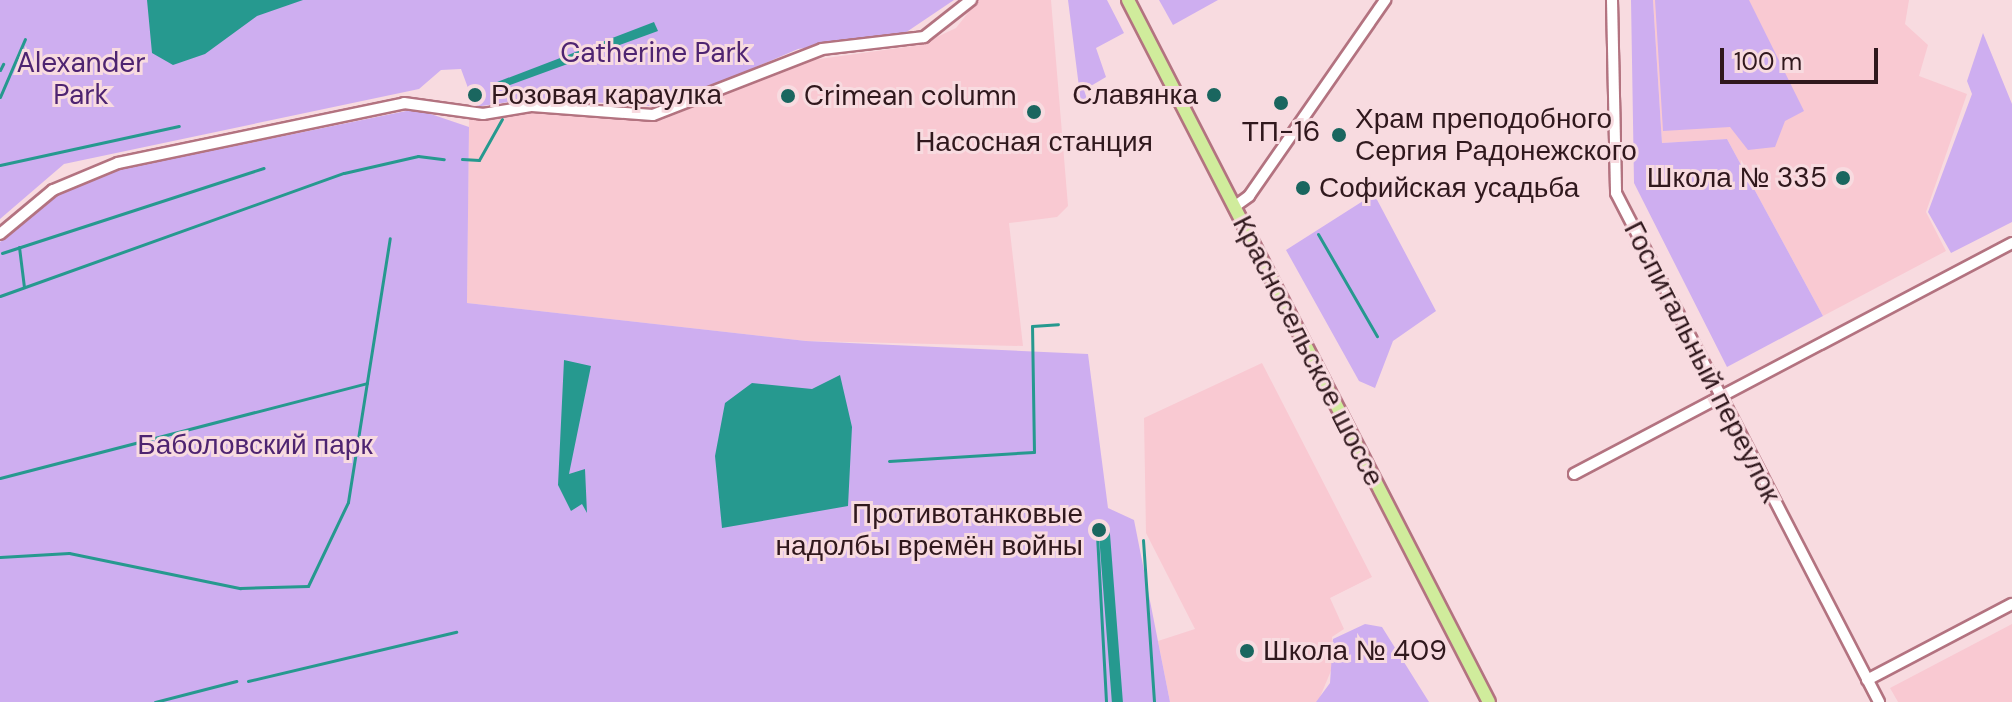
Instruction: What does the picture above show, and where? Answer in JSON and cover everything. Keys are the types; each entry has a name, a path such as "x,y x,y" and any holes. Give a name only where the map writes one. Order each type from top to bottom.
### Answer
{"main road":[{"name":"Красносельское шоссе","path":"1128,0 1489,702"}],"street":[{"path":"0,234 53,190 99,168 404,103 653,115 822,49 924,37 971,0"},
{"path":"1234,207 1249,196 1385,0"},
{"name":"Госпитальный переулок","path":"1612,0 1616,193 1879,702"},
{"path":"1574,474 2012,243"},
{"path":"1867,680 2012,604"}],"shaded area":[{"path":"978,0 1051,0 1068,206 1057,217 1009,223 1023,346 806,341 467,303 469,120 530,111 662,120 805,61 920,45 956,28"},
{"name":"Школа № 335","path":"1653,0 1909,0 1905,24 1928,45 1919,76 1967,94 1926,212 1946,251 1823,316 1727,139 1662,143"},
{"path":"1262,363 1372,577 1330,598 1344,629 1332,637 1335,661 1318,702 1170,702 1158,641 1195,629 1146,533 1144,418"},
{"path":"2012,624 2012,702 1898,702 1890,688"}],"green space":[{"name":"Alexander Park","path":"0,0 954,0 905,33 798,49 663,107 535,98 475,107 461,69 441,70 419,89 64,164 0,219"},
{"path":"1068,0 1107,0 1124,33 1096,48 1106,77 1084,90 1088,102 1081,103"},
{"path":"1159,0 1218,0 1173,25"},
{"path":"1631,0 1653,0 1662,143 1727,139 1823,316 1727,367 1634,183"},
{"path":"1655,0 1749,0 1804,111 1785,121 1775,147 1748,150 1730,127 1663,131"},
{"path":"1983,33 2012,104 2012,222 1951,253 1928,212 1972,94 1967,81"},
{"name":"Баболовский парк","path":"416,109 469,127 467,303 806,341 1088,354 1108,508 1134,520 1170,702 0,702 0,242 62,192 112,171"},
{"path":"1374,194 1436,311 1393,341 1375,388 1359,381 1286,250"},
{"path":"1365,624 1382,627 1429,702 1316,702 1330,683 1333,639"}],"water":[{"path":"147,0 303,0 257,16 205,54 173,65 152,53"},
{"path":"654,22 658,31 491,92 492,84"},
{"path":"564,360 591,366 569,474 585,469 587,513 582,504 571,511 558,485"},
{"path":"840,375 852,427 848,506 722,528 715,456 725,403 752,383 812,389"}],"waterway":[{"path":"0,97 25,39"},
{"path":"0,70 3,64"},
{"path":"462,159 479,160 502,119"},
{"path":"0,165 179,126"},
{"path":"0,296 344,173 418,156 444,159"},
{"path":"2,253 264,168"},
{"path":"1318,234 1377,336"},
{"path":"0,557 69,553 240,588 308,586 348,502 390,238"},
{"path":"19,247 24,287"},
{"path":"889,461 1034,452 1032,326 1058,324"},
{"path":"0,478 367,383"},
{"path":"1104,534 1117,702"},
{"path":"1097,535 1106,702"},
{"path":"1143,540 1154,702"},
{"path":"248,681 456,632"},
{"path":"155,702 236,681"}],"place":[{"name":"Розовая караулка","path":"475,95"},
{"name":"Славянка","path":"1214,95"},
{"name":"Crimean column","path":"788,96"},
{"name":"ТП-16","path":"1281,103"},
{"name":"Насосная станция","path":"1034,112"},
{"name":"Храм преподобного Сергия Радонежского","path":"1339,135"},
{"name":"Школа № 335","path":"1843,178"},
{"name":"Софийская усадьба","path":"1303,188"},
{"name":"Противотанковые надолбы времён войны","path":"1099,530"},
{"name":"Школа № 409","path":"1247,651"}],"park label":[{"name":"Catherine Park","path":"655,53"}]}
